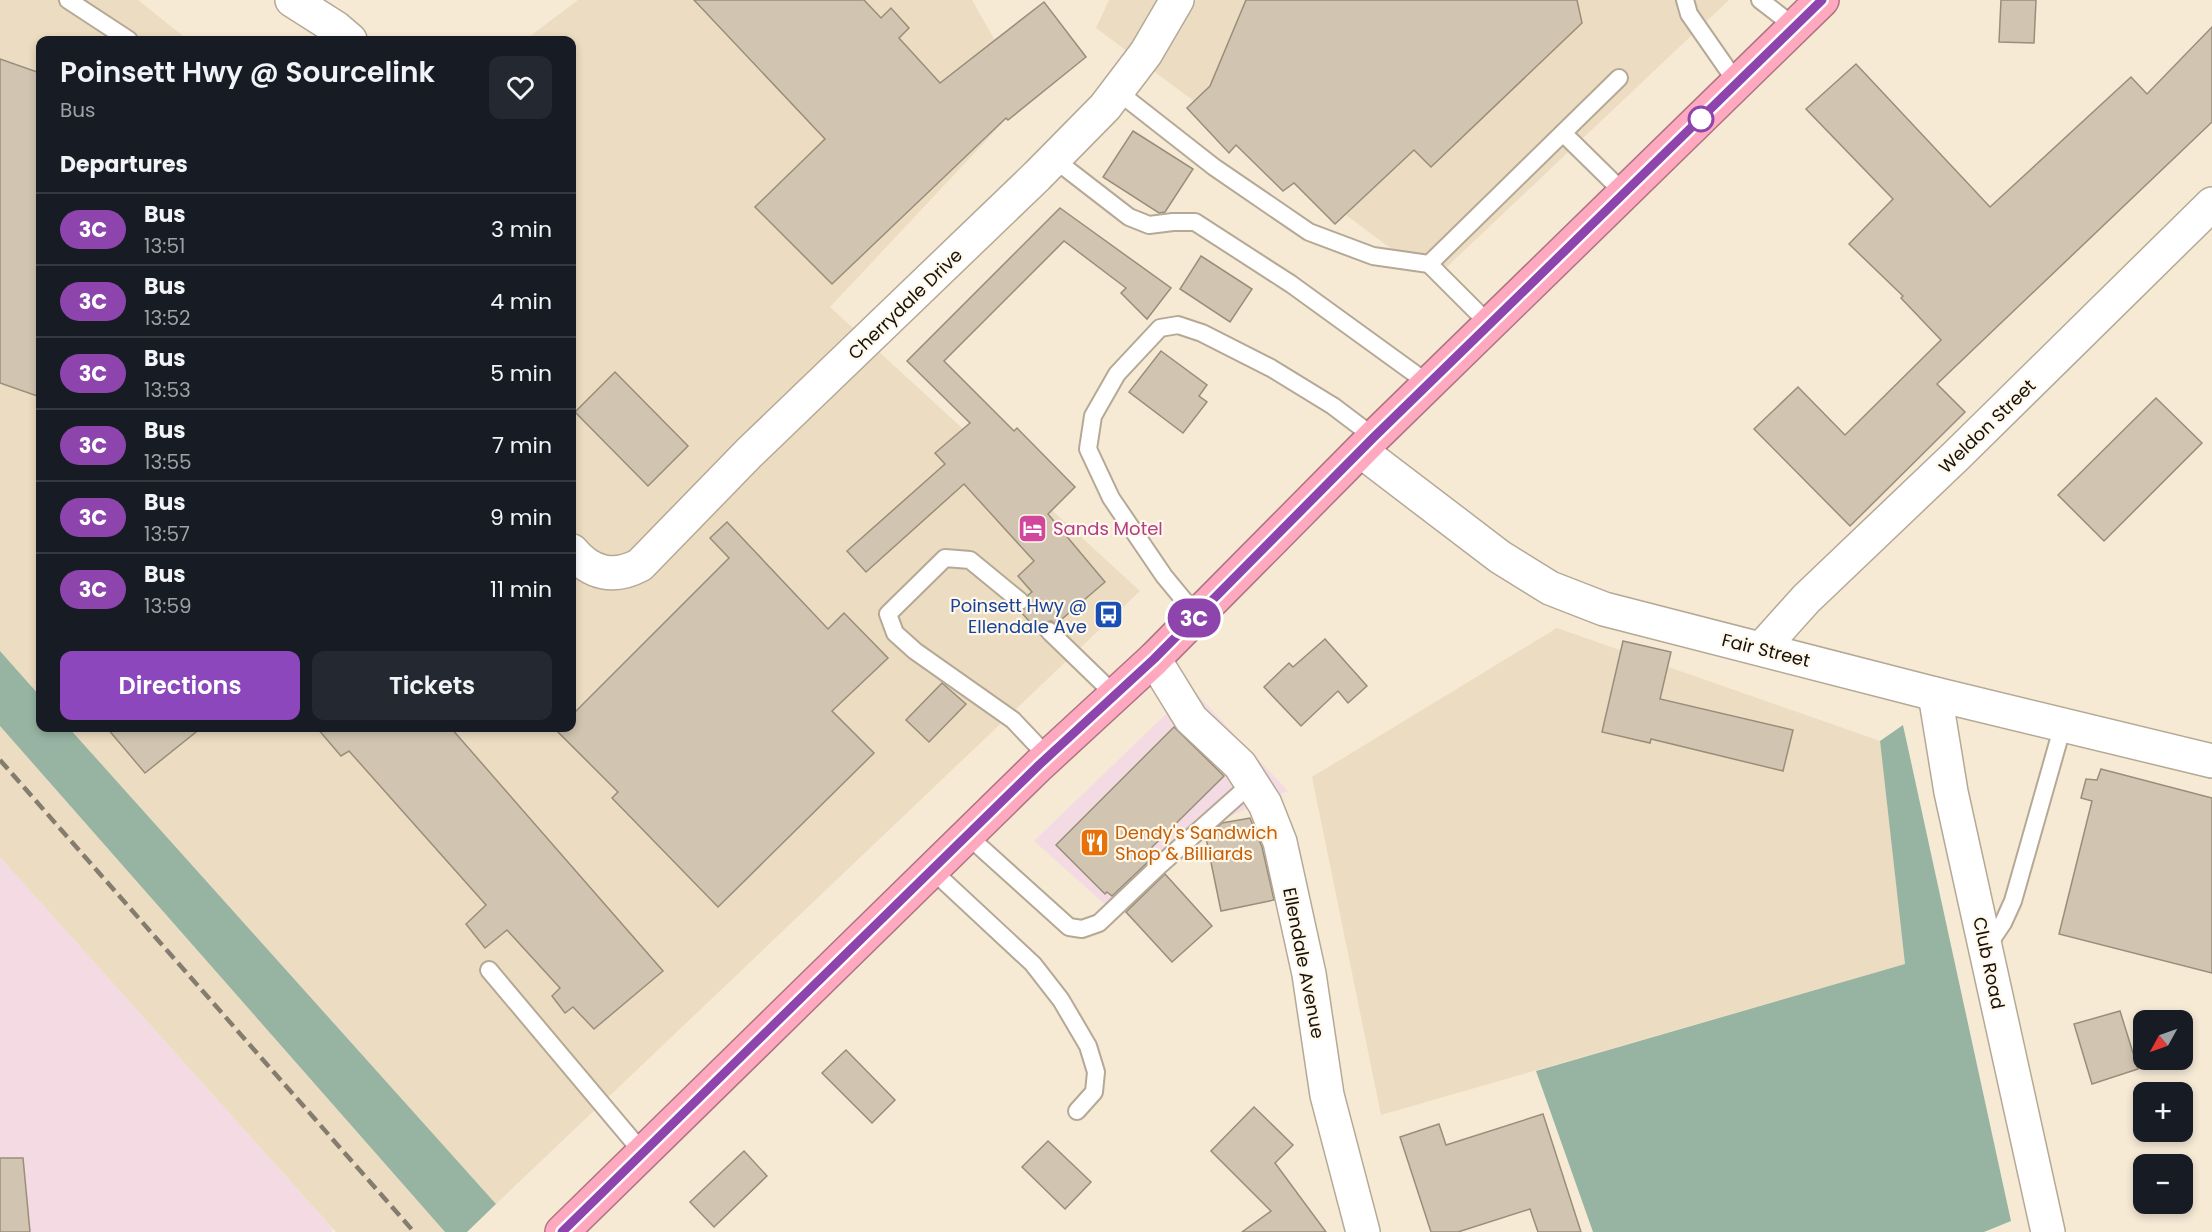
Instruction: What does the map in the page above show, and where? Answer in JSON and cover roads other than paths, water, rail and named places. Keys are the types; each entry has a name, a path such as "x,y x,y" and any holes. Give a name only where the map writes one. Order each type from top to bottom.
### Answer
{"highway":[{"path":"562,1232 967,835 1154,659 1368,444 1822,0"}],"street":[{"path":"292,0 345,36"},
{"name":"Cherrydale Drive","path":"576,555 591,569 604,573 629,571 640,565 749,453 1054,159 1117,91 1146,53 1177,0"},
{"name":"Weldon Street","path":"1762,648 1806,599 1957,455 2212,204"},
{"name":"Fair Street","path":"1368,444 1500,557 1550,588 1604,609 1935,694 2212,761"},
{"name":"Ellendale Avenue","path":"1154,659 1191,719 1240,765 1265,804 1280,842 1309,974 1327,1095 1363,1232"},
{"name":"Club Road","path":"1935,694 1951,792 2048,1232"}],"lane":[{"path":"68,0 123,36"},
{"path":"1685,0 1689,14 1737,83"},
{"path":"1760,0 1795,27"},
{"path":"1429,264 1619,78"},
{"path":"1117,91 1214,167 1309,232 1372,256 1429,264 1490,325"},
{"path":"1563,133 1624,193"},
{"path":"1054,159 1129,217 1149,225 1195,222 1272,271 1429,384"},
{"path":"1197,616 1164,576 1111,498 1088,449 1093,416 1117,374 1160,328 1178,325 1202,333 1271,368 1333,406 1368,444"},
{"path":"1020,601 970,560 945,558 888,614 895,633 915,651 1013,720 1048,757"},
{"path":"1049,631 1115,695"},
{"path":"1986,949 2003,923 2013,901 2063,725"},
{"path":"967,835 1069,927 1082,928 1099,923 1252,783"},
{"path":"932,870 1033,964 1061,1000 1088,1046 1096,1072 1094,1092 1077,1112"},
{"path":"489,970 643,1153"}],"railway":[{"path":"0,760 414,1232"}],"place":[{"name":"Sands Motel","path":"1032,528"},
{"name":"Poinsett Hwy @ Ellendale Ave","path":"1108,615"},
{"name":"Dendy's Sandwich Shop & Billiards","path":"1094,842"}]}
